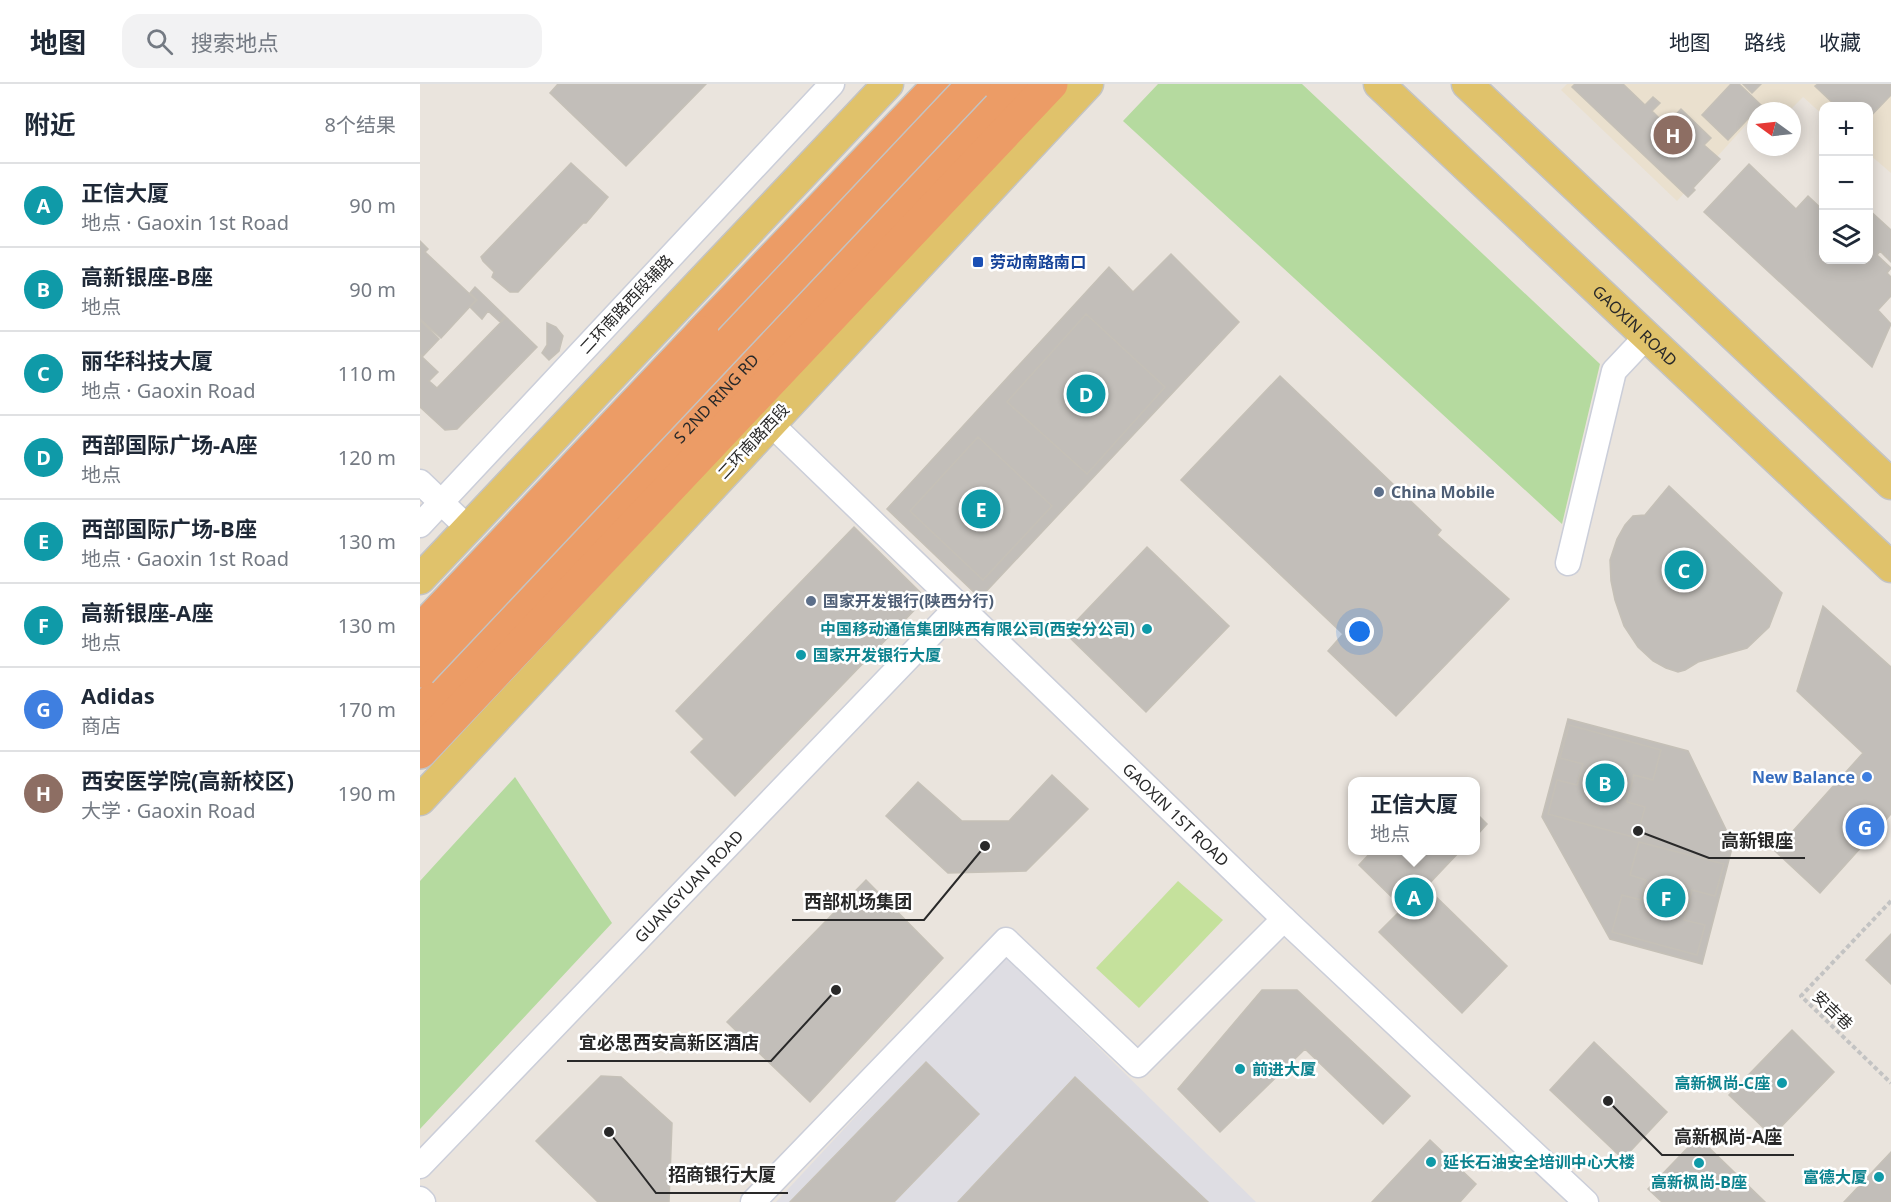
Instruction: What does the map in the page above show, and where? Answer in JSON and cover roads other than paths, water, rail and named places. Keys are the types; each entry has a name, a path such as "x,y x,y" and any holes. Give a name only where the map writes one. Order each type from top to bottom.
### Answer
{"highway":[{"path":"420,631 940,84"},
{"name":"S 2ND RING RD","path":"420,671 974,84"},
{"name":"S 2ND RING RD","path":"420,713 1012,84"},
{"path":"420,752 1051,84"}],"main road":[{"path":"420,579 888,84"},
{"name":"二环南路西段","path":"420,800 1088,84"},
{"name":"GAOXIN ROAD","path":"1379,84 1891,567"},
{"path":"1467,84 1891,484"}],"street":[{"path":"811,107 821,92 823,84"},
{"name":"二环南路西段辅路","path":"420,525 832,84"},
{"path":"1568,563 1614,371 1646,337"},
{"name":"GAOXIN 1ST ROAD","path":"770,423 1573,1198"},
{"path":"420,482 468,529"},
{"name":"GUANGYUAN ROAD","path":"420,1166 958,605"},
{"path":"753,1202 1006,940 1138,1065 1284,919"}],"place":[{"name":"西安医学院(高新校区)","path":"1673,135"},
{"name":"劳动南路南口","path":"978,262"},
{"name":"西部国际广场-A座","path":"1086,394"},
{"name":"China Mobile","path":"1379,492"},
{"name":"西部国际广场-B座","path":"981,509"},
{"name":"丽华科技大厦","path":"1684,570"},
{"name":"国家开发银行(陕西分行)","path":"811,601"},
{"name":"中国移动通信集团陕西有限公司(西安分公司)","path":"1147,629"},
{"name":"国家开发银行大厦","path":"801,655"},
{"name":"New Balance","path":"1867,777"},
{"name":"高新银座-B座","path":"1605,783"},
{"name":"Adidas","path":"1865,827"},
{"name":"高新银座","path":"1638,831"},
{"name":"西部机场集团","path":"985,846"},
{"name":"正信大厦","path":"1414,897"},
{"name":"高新银座-A座","path":"1666,898"},
{"name":"宜必思西安高新区酒店","path":"836,990"},
{"name":"前进大厦","path":"1240,1069"},
{"name":"高新枫尚-C座","path":"1782,1083"},
{"name":"高新枫尚-A座","path":"1608,1101"},
{"name":"招商银行大厦","path":"609,1132"},
{"name":"延长石油安全培训中心大楼","path":"1431,1162"},
{"name":"高新枫尚-B座","path":"1699,1163"},
{"name":"富德大厦","path":"1879,1177"}]}
